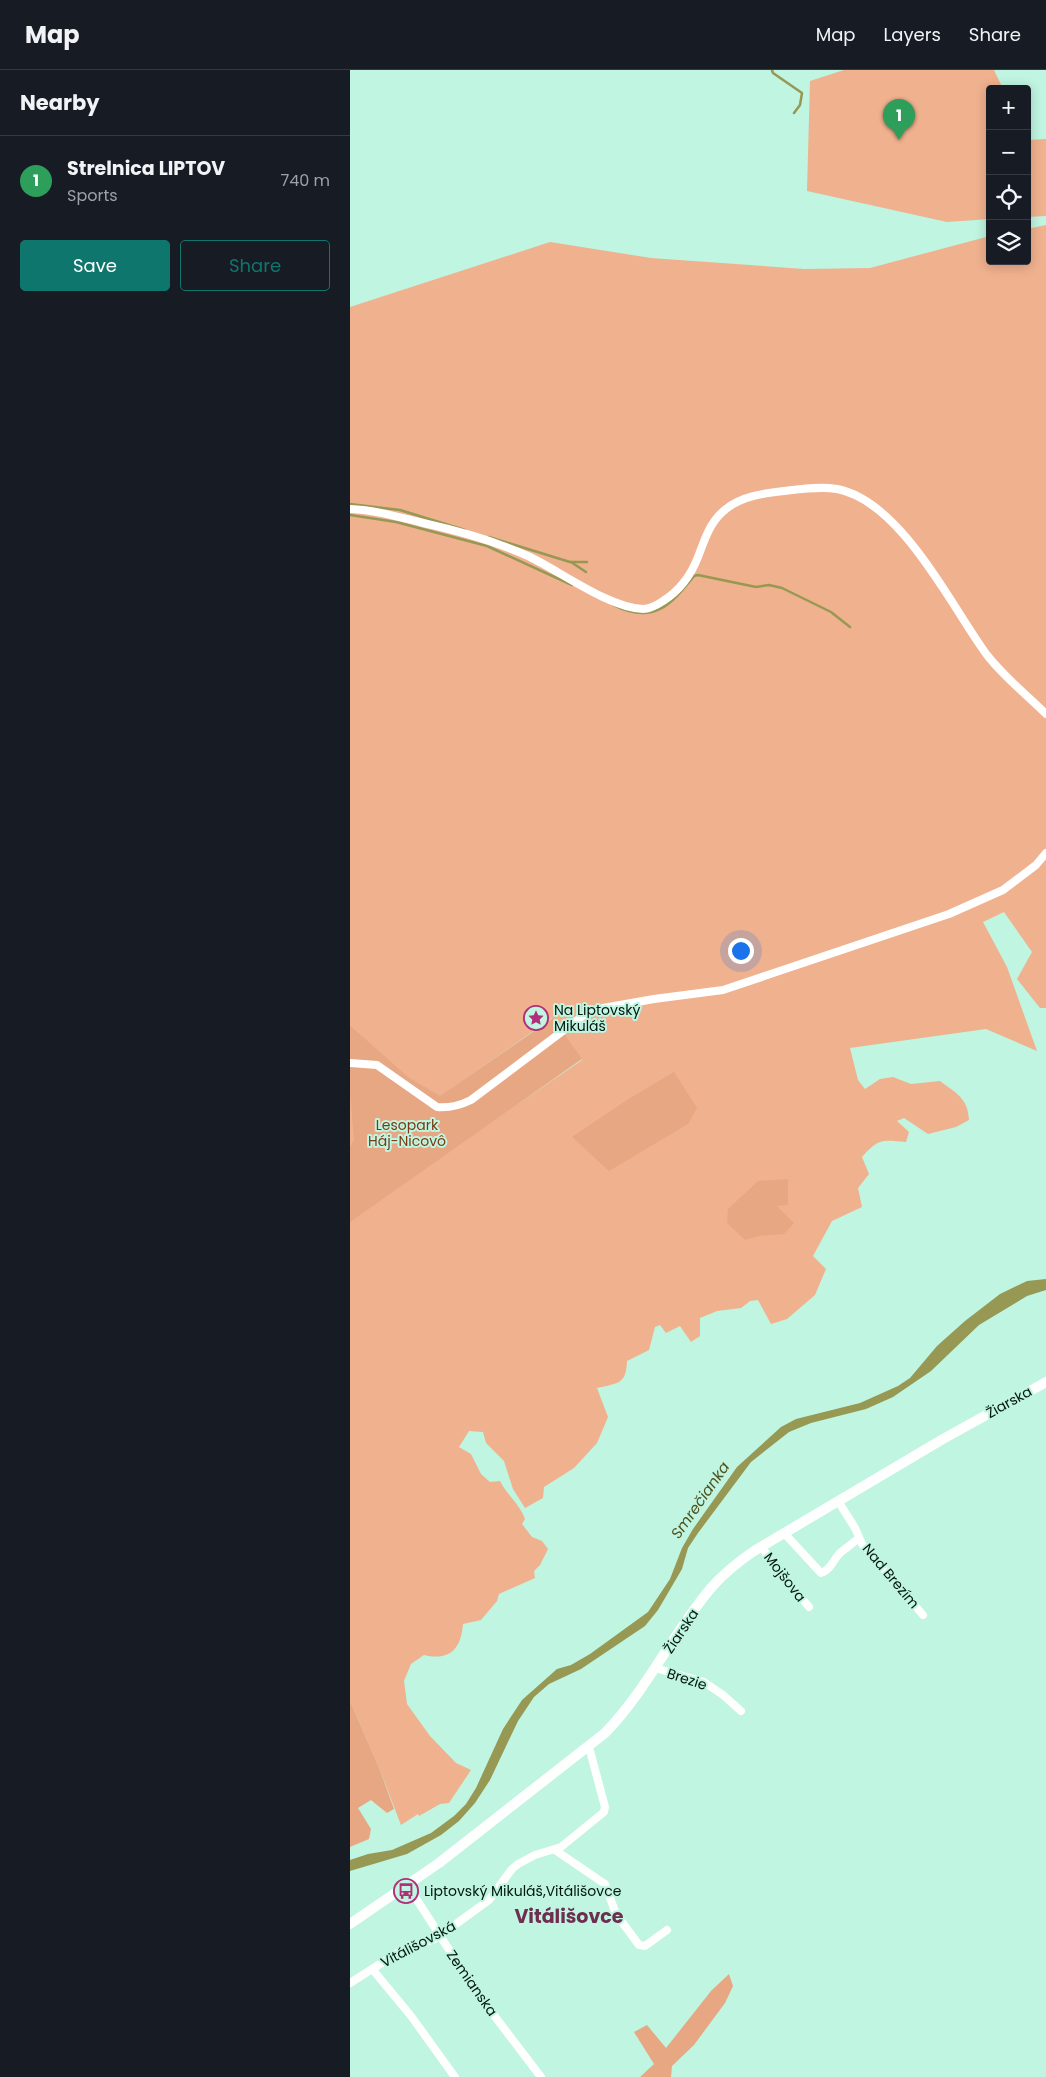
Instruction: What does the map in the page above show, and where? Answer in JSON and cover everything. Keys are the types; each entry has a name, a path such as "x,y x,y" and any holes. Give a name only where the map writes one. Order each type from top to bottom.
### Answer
{"street":[{"path":"350,509 390,514 446,528 505,546 619,604 645,609 656,606 685,581 693,569 710,526 728,507 751,497 776,492 820,488 837,489 874,506 901,531 989,657 1046,714"},
{"path":"350,1062 377,1065 437,1107 449,1108 460,1105 471,1100 588,1012 654,998 723,990 940,917 1003,890 1036,865 1046,854"},
{"name":"Žiarska","path":"350,1924 408,1886 464,1845 589,1747 620,1718 711,1588 737,1564 762,1546 838,1501 1046,1382"},
{"name":"Nad Brezím","path":"838,1501 859,1538 923,1614"},
{"name":"Nad Brezím","path":"784,1533 821,1573 834,1563 838,1555 859,1538"},
{"name":"Mojšova","path":"762,1546 769,1559 809,1607"},
{"name":"Brezie","path":"655,1668 704,1682 741,1711"},
{"name":"Vitálišovská","path":"350,1983 402,1950 439,1936 489,1900 512,1869 518,1864 535,1855 555,1850 604,1812 605,1807 589,1747"},
{"path":"555,1850 605,1884 616,1914 639,1945 645,1946 667,1930"},
{"name":"Zemianska","path":"408,1886 477,1993 541,2077"},
{"name":"Vitálišovská","path":"372,1970 411,2016 455,2077"}],"green space":[{"path":"844,70 994,70 1001,85 986,85 986,219 947,222 807,191 810,81"},
{"path":"1046,139 1046,216 1031,217 1031,140"},
{"path":"1046,225 1046,1008 1040,1008 1017,979 1032,952 1004,912 983,922 1007,967 1037,1051 986,1029 850,1048 858,1080 865,1089 880,1079 893,1077 911,1084 940,1081 964,1101 969,1120 956,1127 928,1134 904,1118 897,1121 909,1132 906,1142 886,1141 877,1143 862,1157 869,1174 858,1188 862,1207 832,1221 813,1256 826,1269 815,1295 787,1319 771,1324 758,1300 750,1301 741,1308 717,1311 700,1318 700,1336 691,1342 680,1326 666,1333 660,1325 655,1327 649,1350 627,1361 623,1379 615,1384 597,1388 608,1417 597,1443 574,1468 544,1487 543,1498 525,1508 513,1489 504,1461 486,1443 483,1432 469,1431 459,1447 471,1454 481,1474 490,1482 500,1481 523,1514 525,1519 522,1524 532,1537 542,1541 548,1549 540,1565 534,1571 535,1578 499,1594 497,1601 481,1620 463,1624 460,1640 452,1651 441,1656 424,1655 411,1664 404,1681 407,1704 430,1736 456,1763 471,1770 449,1803 440,1804 419,1816 418,1814 401,1825 350,1701 350,1045 386,1058 350,1025 350,307 550,242 651,258 804,269 870,268 986,237 986,265 1031,265 1031,228","holes":["552,1018 582,1060 468,1138 452,1088"]},
{"name":"Lesopark Háj-Nicovô","path":"553,1018 582,1059 350,1222 350,1147 354,1140 350,1091 350,1025 408,1077 440,1096"},
{"path":"674,1072 697,1108 688,1124 609,1171 572,1137 627,1100"},
{"path":"788,1179 788,1205 777,1206 794,1223 784,1234 759,1236 745,1240 727,1223 728,1209 758,1181"},
{"path":"350,1701 380,1770 394,1809 387,1813 371,1800 358,1808 371,1829 369,1839 350,1847"},
{"path":"729,1974 733,1986 725,2003 694,2045 672,2066 671,2077 640,2077 654,2064 634,2032 647,2025 666,2048 711,1991"}],"shaded area":[{"path":"1046,1279 1046,1290 1027,1296 979,1325 931,1371 893,1397 866,1409 811,1423 789,1432 751,1462 688,1548 682,1569 658,1610 645,1626 581,1669 549,1684 534,1697 518,1721 490,1780 475,1803 459,1821 441,1835 407,1854 350,1871 350,1860 368,1854 392,1850 431,1833 454,1816 466,1804 476,1788 503,1729 522,1700 557,1669 571,1665 590,1654 648,1612 670,1579 682,1548 693,1529 737,1467 781,1427 796,1419 860,1403 898,1386 910,1378 937,1346 1000,1294 1027,1281"}],"waterway":[{"path":"772,70 773,73 802,93 800,105 794,113"},
{"path":"350,504 400,510 465,530"},
{"path":"350,515 396,522 487,546 572,585"},
{"path":"489,537 570,562 587,562"},
{"path":"571,562 586,572"},
{"path":"613,605 627,611 650,613 668,604 694,576 698,575 756,587 769,585 782,588 831,612 850,627"}],"place":[{"name":"Strelnica LIPTOV","path":"899,140"},
{"name":"Na Liptovský Mikuláš","path":"536,1018"},
{"name":"Liptovský Mikuláš,Vitálišovce","path":"406,1891"}],"district":[{"name":"Vitálišovce","path":"569,1916"}],"water label":[{"name":"Smrečianka","path":"700,1500"}]}
